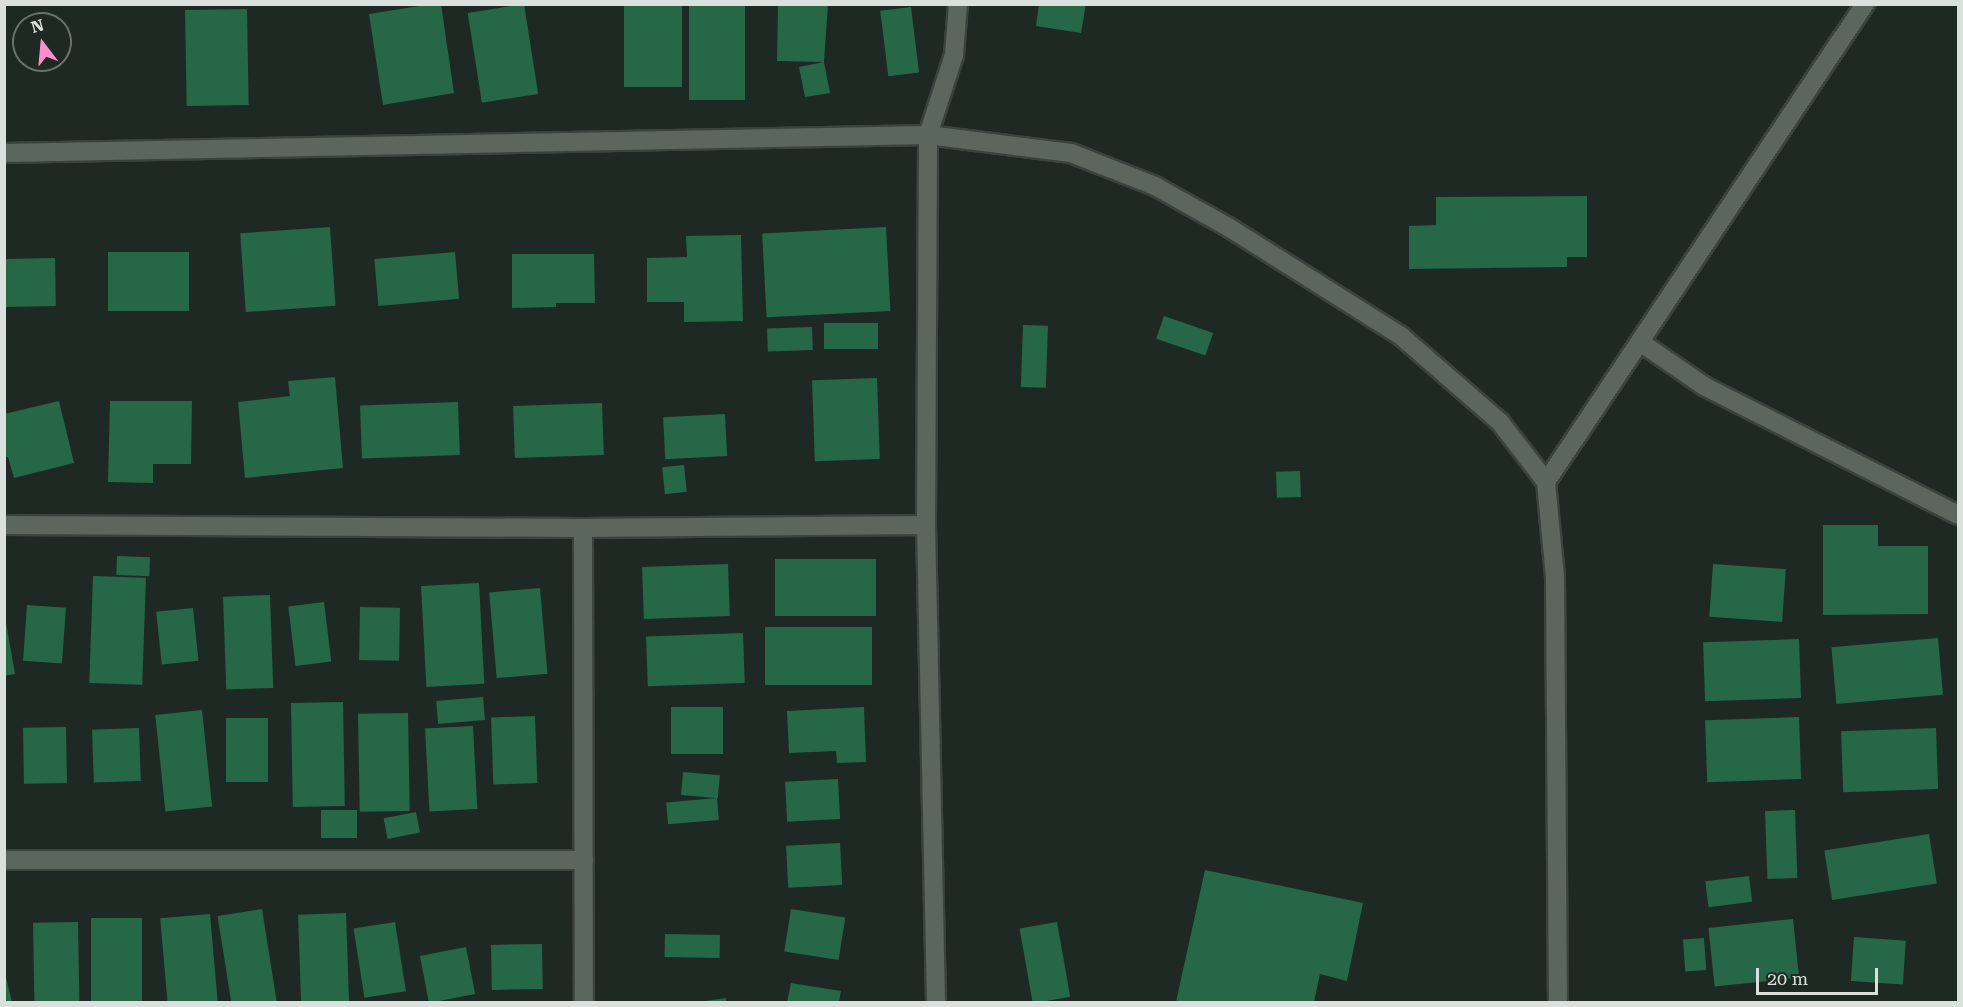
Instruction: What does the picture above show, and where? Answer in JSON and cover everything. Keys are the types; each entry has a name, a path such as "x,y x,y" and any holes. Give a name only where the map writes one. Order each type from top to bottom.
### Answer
{"street":[{"path":"936,1002 926,525 928,135 954,55 958,4"},
{"path":"1546,482 1865,4"},
{"path":"4,153 928,135 1071,153 1166,192 1228,227 1401,336 1500,422 1546,482 1555,577 1558,1002"},
{"path":"1640,342 1704,386 1959,515"},
{"path":"4,525 583,528 926,525"},
{"path":"583,528 584,1002"},
{"path":"4,860 584,860"}],"building":[{"path":"441,4 454,93 383,105 369,14"},
{"path":"524,4 538,94 482,103 468,13"},
{"path":"624,4 682,4 682,87 624,87"},
{"path":"689,4 745,4 745,100 689,100"},
{"path":"778,4 828,4 824,62 777,61"},
{"path":"1039,4 1086,4 1081,33 1036,26"},
{"path":"911,7 919,73 888,76 880,11"},
{"path":"247,9 249,105 187,106 185,10"},
{"path":"824,62 830,93 805,97 799,67"},
{"path":"1587,196 1587,257 1567,257 1567,267 1409,269 1409,226 1436,225 1436,197"},
{"path":"330,227 336,306 246,312 240,233"},
{"path":"886,227 890,311 767,317 762,233"},
{"path":"741,235 743,321 684,322 684,302 647,302 647,258 687,257 686,236"},
{"path":"108,252 189,252 189,311 108,311"},
{"path":"455,252 459,299 378,306 374,259"},
{"path":"512,254 594,254 595,303 556,303 556,307 512,308"},
{"path":"55,258 56,306 5,307 4,259"},
{"path":"1164,316 1213,333 1205,356 1156,339"},
{"path":"824,323 878,323 878,349 824,349"},
{"path":"1023,325 1048,326 1046,388 1021,387"},
{"path":"812,327 813,350 768,352 767,329"},
{"path":"335,377 343,468 245,478 238,402 290,396 288,381"},
{"path":"877,378 880,459 815,461 812,380"},
{"path":"59,401 74,463 14,478 8,457 4,458 4,414"},
{"path":"110,401 192,401 191,464 153,464 153,483 108,482"},
{"path":"458,402 460,455 362,458 360,405"},
{"path":"602,403 604,455 515,458 513,406"},
{"path":"725,414 727,456 665,459 663,417"},
{"path":"684,465 687,492 665,494 662,467"},
{"path":"1300,471 1301,497 1277,498 1276,472"},
{"path":"1823,525 1878,525 1878,546 1928,546 1928,614 1823,615"},
{"path":"117,556 150,557 149,576 116,575"},
{"path":"775,559 876,559 876,616 775,616"},
{"path":"728,564 730,616 644,619 642,567"},
{"path":"1713,564 1786,569 1782,622 1709,617"},
{"path":"93,576 146,578 142,685 89,683"},
{"path":"479,583 484,684 426,687 421,586"},
{"path":"540,588 547,674 497,678 489,592"},
{"path":"270,595 273,688 226,690 223,597"},
{"path":"324,602 331,662 296,666 288,606"},
{"path":"27,605 66,608 62,664 23,661"},
{"path":"360,607 400,608 399,661 359,660"},
{"path":"193,608 199,661 162,665 156,612"},
{"path":"4,611 15,674 4,676"},
{"path":"765,627 872,627 872,685 765,685"},
{"path":"743,633 745,683 648,686 646,636"},
{"path":"1938,638 1943,695 1836,704 1831,647"},
{"path":"1799,639 1801,698 1705,701 1703,642"},
{"path":"483,697 485,720 438,724 436,701"},
{"path":"343,702 345,806 293,807 291,703"},
{"path":"671,707 723,707 723,754 671,754"},
{"path":"864,707 866,762 837,763 836,751 789,753 787,711"},
{"path":"202,710 212,806 165,811 155,715"},
{"path":"408,713 410,811 360,812 358,714"},
{"path":"535,716 537,783 493,784 491,718"},
{"path":"1799,717 1801,779 1707,782 1705,720"},
{"path":"226,718 268,718 268,782 226,782"},
{"path":"473,726 477,809 429,811 425,729"},
{"path":"66,727 67,783 24,784 23,728"},
{"path":"139,728 141,781 94,783 92,730"},
{"path":"1936,728 1938,789 1843,792 1841,731"},
{"path":"683,772 720,775 718,798 681,795"},
{"path":"838,779 840,819 787,822 785,782"},
{"path":"717,798 719,820 668,824 666,802"},
{"path":"321,810 357,810 357,838 321,838"},
{"path":"1795,810 1797,878 1767,879 1765,811"},
{"path":"416,812 420,833 388,839 384,818"},
{"path":"1929,834 1937,883 1832,900 1824,851"},
{"path":"840,843 842,885 788,888 786,846"},
{"path":"1205,870 1363,903 1347,981 1320,974 1314,1002 1176,1002"},
{"path":"1749,876 1752,902 1708,907 1705,881"},
{"path":"262,909 277,1002 231,1002 218,916"},
{"path":"791,909 845,918 839,960 784,951"},
{"path":"346,913 349,1002 301,1002 298,915"},
{"path":"210,914 218,1002 168,1002 160,918"},
{"path":"91,918 142,918 142,1002 91,1002"},
{"path":"1793,919 1799,978 1715,987 1708,928"},
{"path":"78,922 79,1002 34,1002 33,923"},
{"path":"395,922 406,991 364,998 354,929"},
{"path":"1057,922 1070,997 1033,1002 1020,929"},
{"path":"665,934 720,935 720,958 665,957"},
{"path":"1854,937 1906,941 1903,985 1851,981"},
{"path":"1704,938 1706,970 1685,971 1683,939"},
{"path":"542,944 543,989 492,990 491,945"},
{"path":"466,947 475,994 429,1002 420,956"},
{"path":"5,973 12,1002 4,1002"},
{"path":"791,983 841,991 839,1002 787,1002"},
{"path":"726,998 726,1002 705,1002 705,1001"}]}
